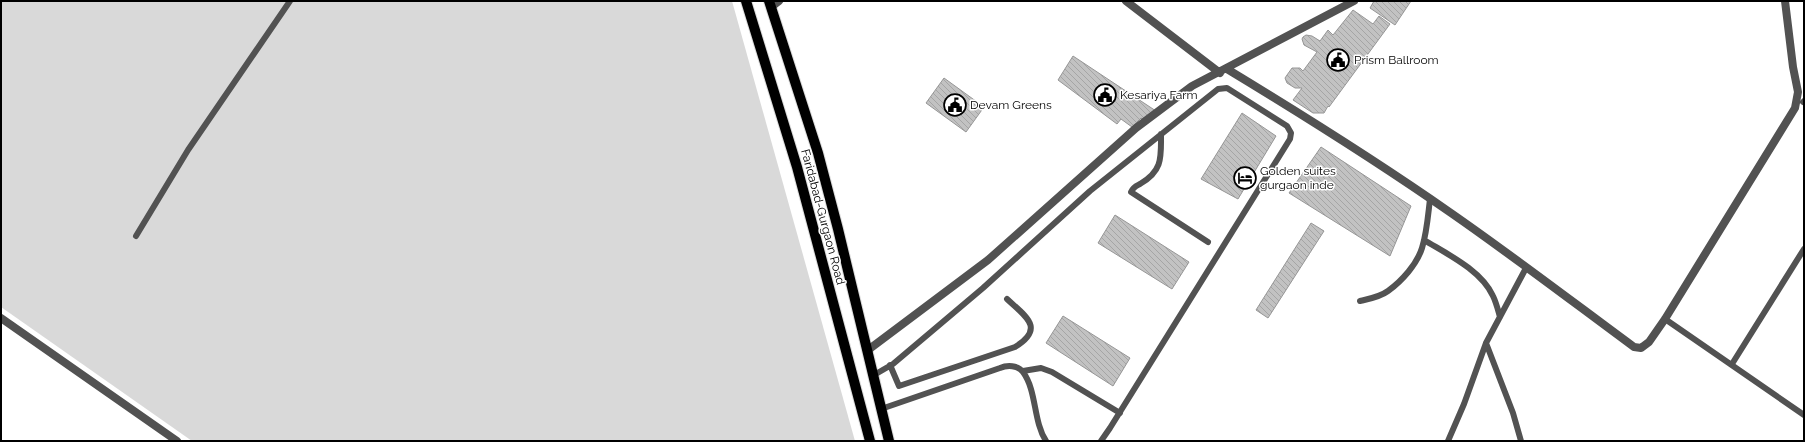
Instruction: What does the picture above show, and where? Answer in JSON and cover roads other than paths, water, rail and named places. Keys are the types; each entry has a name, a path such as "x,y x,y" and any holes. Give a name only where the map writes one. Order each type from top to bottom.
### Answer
{"main road":[{"name":"Faridabad-Gurgaon Road","path":"746,1 797,167 870,441"},
{"name":"Faridabad-Gurgaon Road","path":"773,3 818,153 838,229 874,375 888,441"}],"street":[{"path":"1126,1 1224,71 1314,121 1430,199 1634,347 1641,348 1646,346 1665,319 1788,121 1802,102 1798,92 1793,67 1785,1"},
{"path":"868,350 988,260 1136,128 1192,86 1224,71 1354,1"},
{"path":"1,318 177,441"}],"lane":[{"path":"136,236 188,150 290,1"},
{"path":"874,375 890,365 983,288 1090,191 1218,89 1227,88 1287,126 1291,133 1290,139 1120,413 1101,441"},
{"path":"1161,134 1160,163 1156,172 1150,178 1134,187 1131,192 1208,242"},
{"path":"1360,302 1375,298 1388,292 1403,277 1416,260 1424,240 1430,199"},
{"path":"1424,240 1469,269 1483,281 1493,295 1500,317"},
{"path":"1732,364 1804,248"},
{"path":"1448,441 1464,404 1486,343 1526,268"},
{"path":"890,365 899,386 1015,347 1024,341 1030,334 1032,327 1029,320 1007,299"},
{"path":"1665,319 1804,415"},
{"path":"1486,343 1513,413 1521,441"},
{"path":"880,409 1003,366 1014,366 1023,371 1041,368 1052,372 1120,413"},
{"path":"1023,371 1029,386 1041,433 1046,441"}],"place":[{"name":"Prism Ballroom","path":"1338,60"},
{"name":"Kesariya Farm","path":"1105,95"},
{"name":"Devam Greens","path":"955,105"},
{"name":"Golden suites gurgaon inde","path":"1245,178"}]}
